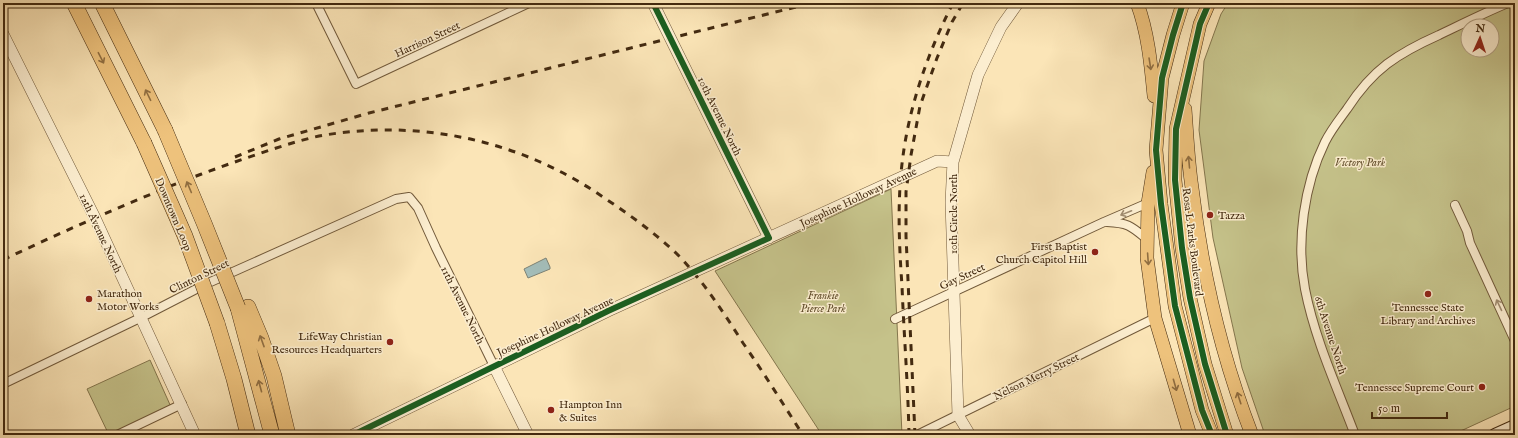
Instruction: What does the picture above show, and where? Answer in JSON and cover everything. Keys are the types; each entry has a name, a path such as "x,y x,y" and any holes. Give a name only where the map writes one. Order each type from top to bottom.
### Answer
{"highway":[{"name":"Downtown Loop","path":"74,3 144,143 185,236 217,323 247,430"},
{"path":"104,7 165,130 204,223 243,308 261,338 274,376 288,435"},
{"path":"243,308 271,429"}],"main road":[{"path":"1137,3 1142,16 1152,78 1157,130"},
{"path":"1183,3 1162,78 1156,150 1148,203 1147,258 1155,318 1190,435"},
{"name":"Rosa L Parks Boulevard","path":"1208,3 1200,24 1176,129 1176,198 1190,298 1201,348 1227,435"},
{"path":"1184,97 1192,191 1206,276 1225,355 1252,435"},
{"path":"1156,150 1161,204 1175,306 1202,410 1212,435"},
{"path":"1495,435 1515,426"}],"street":[{"name":"Harrison Street","path":"316,3 356,84 529,3"},
{"name":"10th Avenue North","path":"653,3 769,238"},
{"name":"10th Circle North","path":"970,435 958,415 951,202 953,162 978,75 1001,26 1018,3"},
{"name":"6th Avenue North","path":"1355,435 1321,346 1313,322 1305,288 1302,234 1308,188 1313,172 1332,130 1362,87 1378,72 1399,56 1419,44 1508,3"},
{"name":"12th Avenue North","path":"3,34 95,218 140,318 196,435"},
{"name":"Josephine Holloway Avenue","path":"353,435 608,311 937,161 953,162"},
{"name":"Clinton Street","path":"3,384 140,318 206,284 396,199 409,197"},
{"name":"11th Avenue North","path":"409,197 418,208 436,248 528,435"},
{"name":"Gay Street","path":"895,319 1148,203"},
{"path":"1456,205 1467,231 1470,243 1515,341"},
{"path":"1104,222 1120,223 1131,226 1148,240"},
{"name":"Nelson Merry Street","path":"917,435 1155,318"},
{"path":"117,435 182,404"}],"green space":[{"name":"Victory Park","path":"1228,3 1515,3 1515,406 1452,435 1265,435 1242,368 1213,238 1199,130 1204,61 1221,14"},
{"name":"Frankie Pierce Park","path":"891,189 902,435 822,435 715,271"},
{"path":"150,360 171,407 109,435 87,389"}],"water":[{"path":"546,258 550,269 528,278 524,269"}],"railway":[{"path":"235,157 279,139 369,113 812,3"},
{"path":"909,435 899,237 901,172 910,116 928,58 953,3"},
{"path":"915,435 906,236 906,192 920,106 937,58 952,22 963,3"},
{"path":"3,260 173,185 243,159 303,140 319,136 355,131 391,130 427,132 462,137 496,146 530,158 563,173 594,191 661,239 681,258 714,299 803,435"}],"cycle path":[{"path":"353,435 608,311 769,238 653,3"},
{"path":"1183,3 1162,78 1156,150 1161,204 1175,306 1202,410 1212,435"},
{"path":"1209,3 1200,24 1176,129 1175,180 1182,248 1190,298 1205,364 1227,435"}],"place":[{"name":"Tazza","path":"1210,215"},
{"name":"First Baptist Church Capitol Hill","path":"1095,252"},
{"name":"Tennessee State Library and Archives","path":"1428,294"},
{"name":"Marathon Motor Works","path":"89,299"},
{"name":"LifeWay Christian Resources Headquarters","path":"390,342"},
{"name":"Tennessee Supreme Court","path":"1482,387"},
{"name":"Hampton Inn & Suites","path":"551,410"}]}
